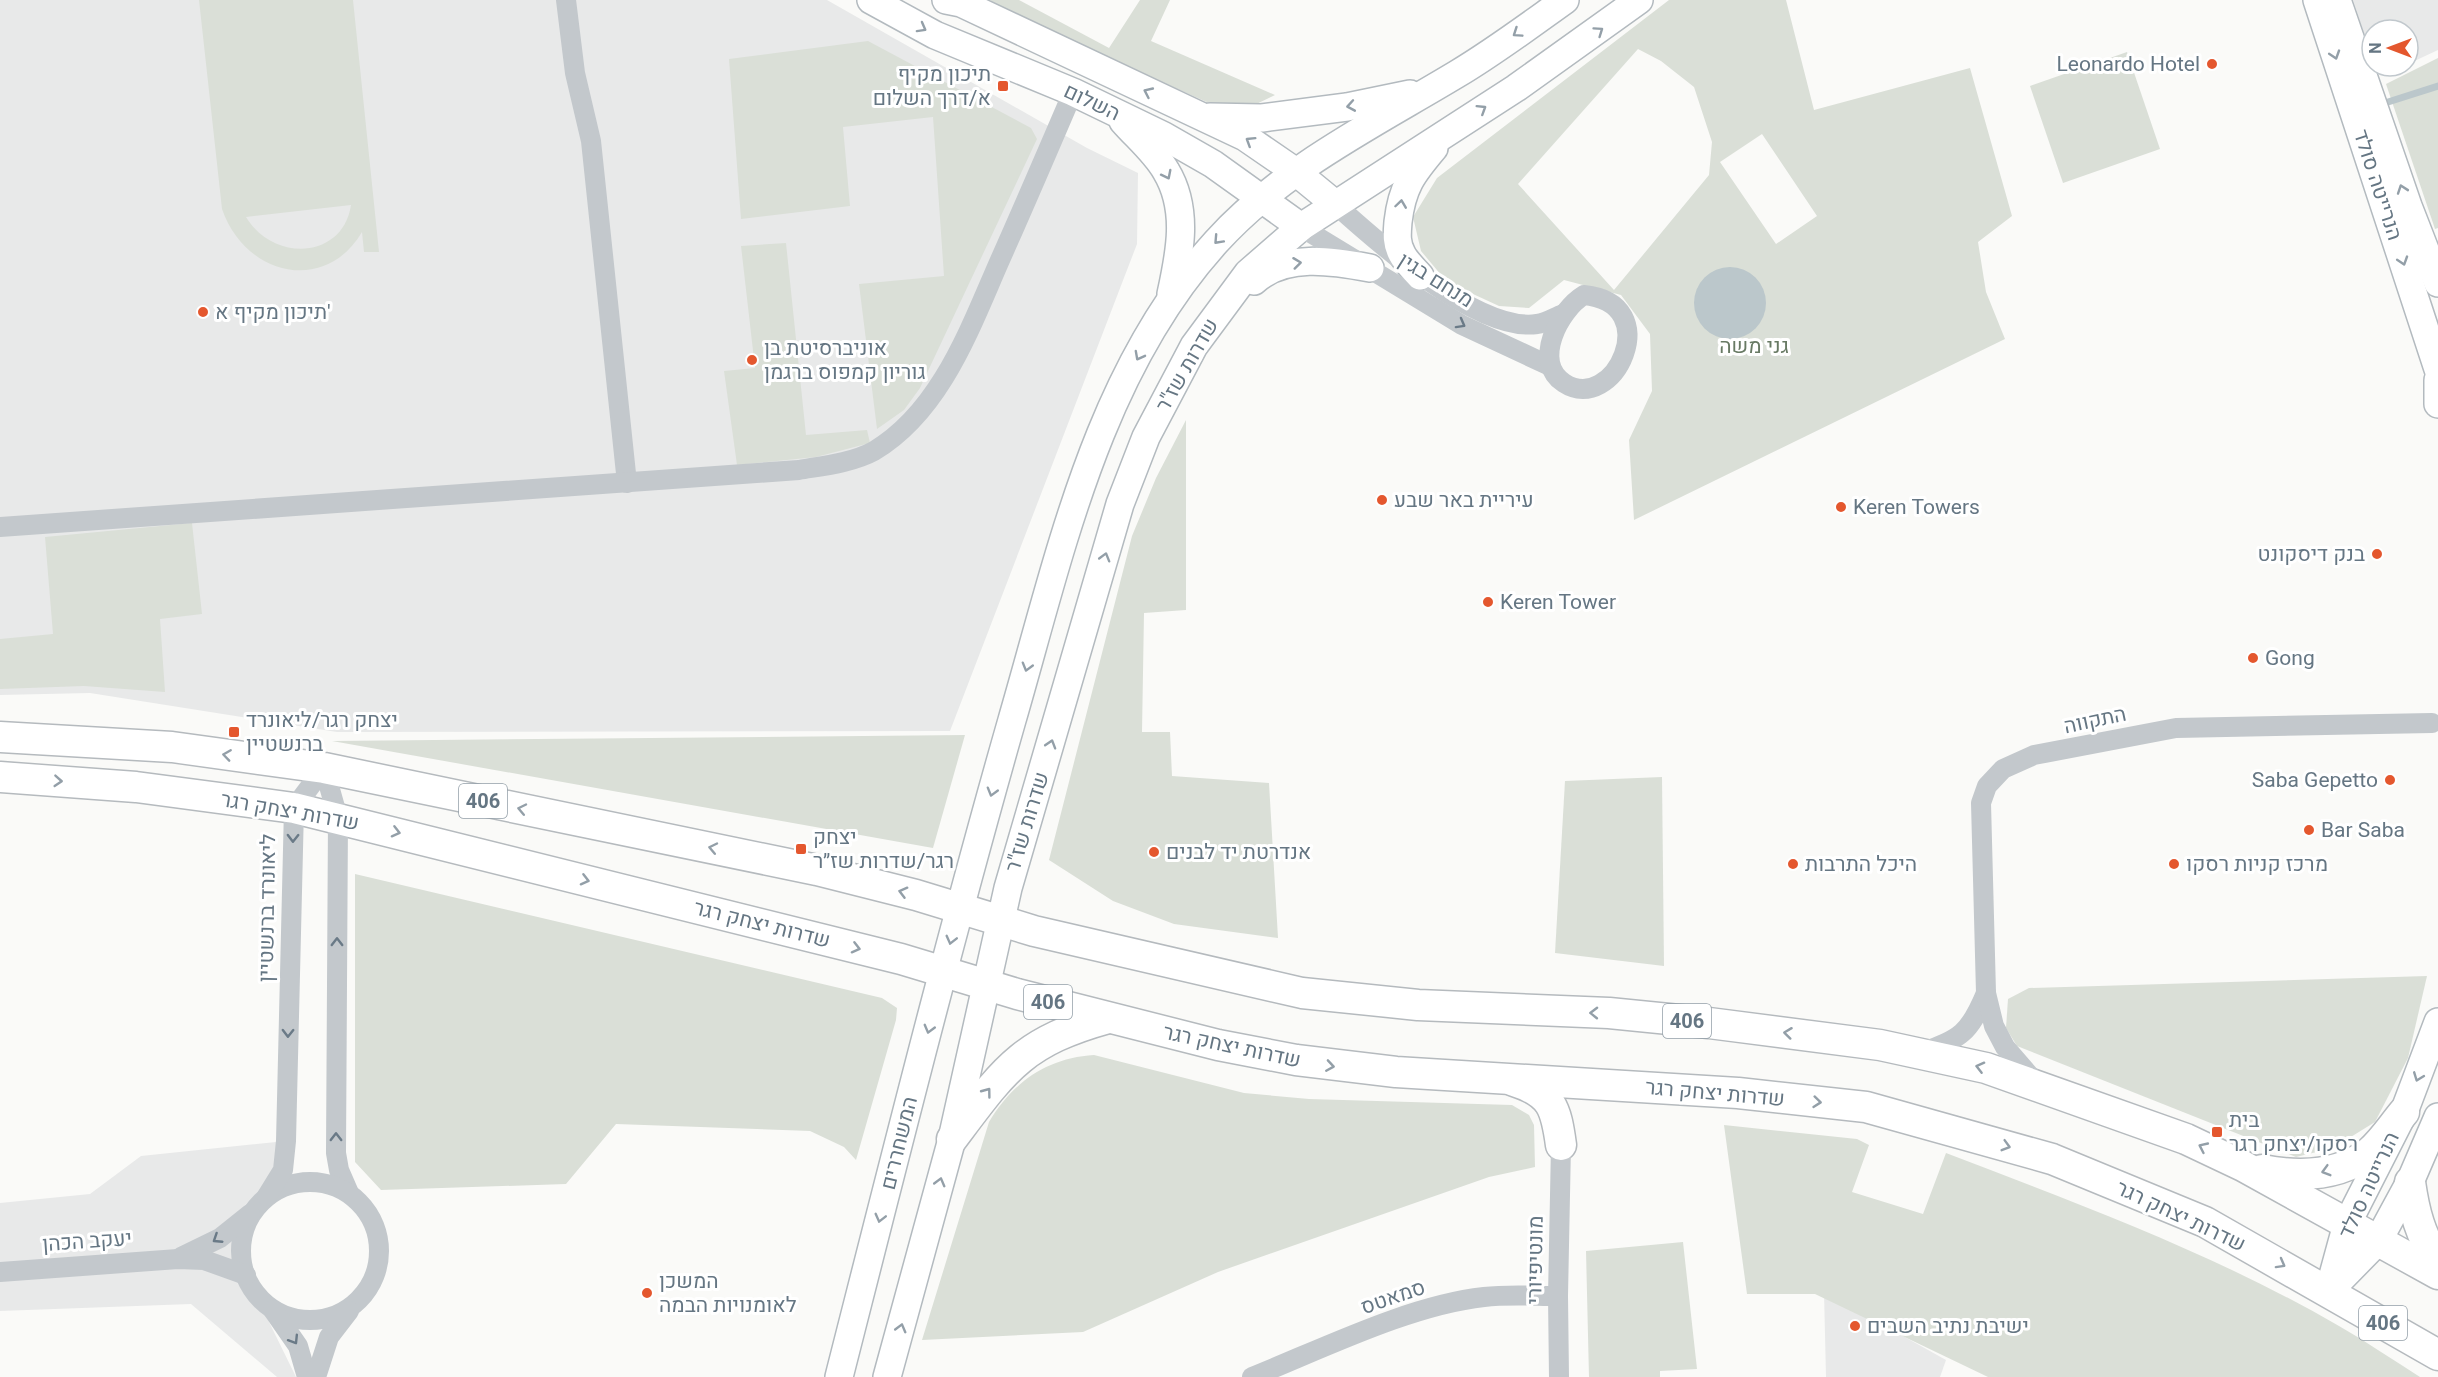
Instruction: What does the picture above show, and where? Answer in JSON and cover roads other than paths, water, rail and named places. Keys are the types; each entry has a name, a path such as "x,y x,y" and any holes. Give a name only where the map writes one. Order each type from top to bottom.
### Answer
{"main road":[{"name":"השלום","path":"871,0 935,35 1073,92 1164,136 1213,164 1300,227"},
{"name":"שדרות שז\"ר","path":"959,909 1078,490 1105,418 1156,323 1216,242 1261,200 1296,172 1429,91 1565,0"},
{"name":"שדרות שז\"ר","path":"1000,921 1120,504 1146,437 1194,346 1248,273 1300,227 1558,59 1639,0"},
{"name":"הנרייטה סולד","path":"2317,0 2438,369"},
{"name":"הנרייטה סולד","path":"2337,0 2408,206 2438,283"},
{"name":"השלום","path":"957,1 1245,137 1296,172 1335,204"},
{"path":"1201,117 1262,118 1347,107 1429,91"},
{"path":"1116,114 1166,170 1179,203 1180,252 1168,306"},
{"path":"1420,276 1402,255 1397,240 1402,194 1411,176 1448,131"},
{"path":"1215,316 1265,271 1290,264 1318,261 1370,268"},
{"path":"2438,380 2438,404"},
{"name":"406","path":"0,737 172,747 324,768 817,870 1000,921 1302,993 1418,1005 1609,1013 1857,1042 1919,1053 1986,1068 2186,1139 2243,1166 2438,1274"},
{"name":"שדרות יצחק רגר","path":"0,777 136,787 294,808 943,972 1218,1045 1338,1067 1738,1093 1866,1107 2052,1159 2205,1222 2329,1290 2438,1355"},
{"name":"המשחררים","path":"839,1377 959,909"},
{"path":"887,1377 952,1139 988,985 1000,921"},
{"path":"952,1139 993,1084 1033,1047 1076,1026 1108,1017"},
{"name":"הנרייטה סולד","path":"2329,1290 2347,1224 2404,1112 2438,1022"},
{"path":"1505,1078 1535,1088 1556,1112 1561,1144"},
{"path":"1561,1144 1575,1104 1598,1084"},
{"path":"2243,1166 2294,1176 2316,1174 2346,1166 2370,1152 2404,1112"},
{"name":"הנרייטה סולד","path":"2329,1290 2378,1241 2410,1182 2438,1118"},
{"path":"2410,1182 2413,1208 2421,1230 2438,1260"}],"street":[{"path":"566,0 576,73 591,141 627,483"},
{"path":"0,527 799,470 840,462 873,451 913,419 947,371 987,289 1073,92"},
{"name":"מנחם בגין","path":"1335,204 1420,276 1447,294 1492,315 1518,324 1538,324 1563,314"},
{"name":"מנחם בגין","path":"1300,227 1462,326 1550,366"},
{"path":"1584,295 1602,297 1617,306 1629,333 1624,354 1607,381 1584,390 1566,384 1556,377 1550,366 1550,348 1563,314 1574,301 1584,295"},
{"name":"התקווה","path":"2039,1087 2004,1047 1994,1026 1986,993 1981,803 1987,786 2003,769 2034,755 2176,728 2432,723"},
{"path":"324,768 338,818 336,1153 339,1170 349,1193"},
{"name":"ליאונרד ברנשטיין","path":"267,1196 283,1170 286,1141 294,808 324,768"},
{"name":"התקווה","path":"1919,1053 1963,1035 1977,1014 1986,993"},
{"name":"מונטיפיורי","path":"1559,1377 1561,1144"},
{"path":"307,1377 298,1346 271,1308 256,1294 246,1275 241,1254 243,1233 252,1213 267,1196 286,1185 308,1181 329,1184 349,1193 365,1208 376,1227 380,1249 376,1271 367,1290 329,1337 316,1377"},
{"name":"יעקב הכהן","path":"178,1259 220,1238 252,1213"},
{"name":"יעקב הכהן","path":"0,1272 178,1259 204,1260 246,1275"},
{"name":"סמאטס","path":"1252,1377 1401,1317 1449,1303 1485,1296 1558,1296"},
{"path":"271,1308 290,1317 311,1320 332,1317 352,1306"}],"waterway":[{"path":"2388,102 2438,86"}],"place":[{"name":"Leonardo Hotel","path":"2212,64"},
{"name":"תיכון מקיף א/דרך השלום","path":"1003,86"},
{"name":"תיכון מקיף א'","path":"203,312"},
{"name":"אוניברסיטת בן גוריון קמפוס ברגמן","path":"752,360"},
{"name":"עיריית באר שבע","path":"1382,500"},
{"name":"Keren Towers","path":"1841,507"},
{"name":"בנק דיסקונט","path":"2377,554"},
{"name":"Keren Tower","path":"1488,602"},
{"name":"Gong","path":"2253,658"},
{"name":"יצחק רגר/ליאונרד ברנשטיין","path":"234,732"},
{"name":"Saba Gepetto","path":"2390,780"},
{"name":"Bar Saba","path":"2309,830"},
{"name":"יצחק רגר/שדרות שז״ר","path":"801,849"},
{"name":"אנדרטת יד לבנים","path":"1154,852"},
{"name":"היכל התרבות","path":"1793,864"},
{"name":"מרכז קניות רסקו","path":"2174,864"},
{"name":"בית רסקו/יצחק רגר","path":"2217,1132"},
{"name":"המשכן לאומנויות הבמה","path":"647,1293"},
{"name":"ישיבת נתיב השבים","path":"1855,1326"}],"park label":[{"name":"גני משה","path":"1754,346"}]}
